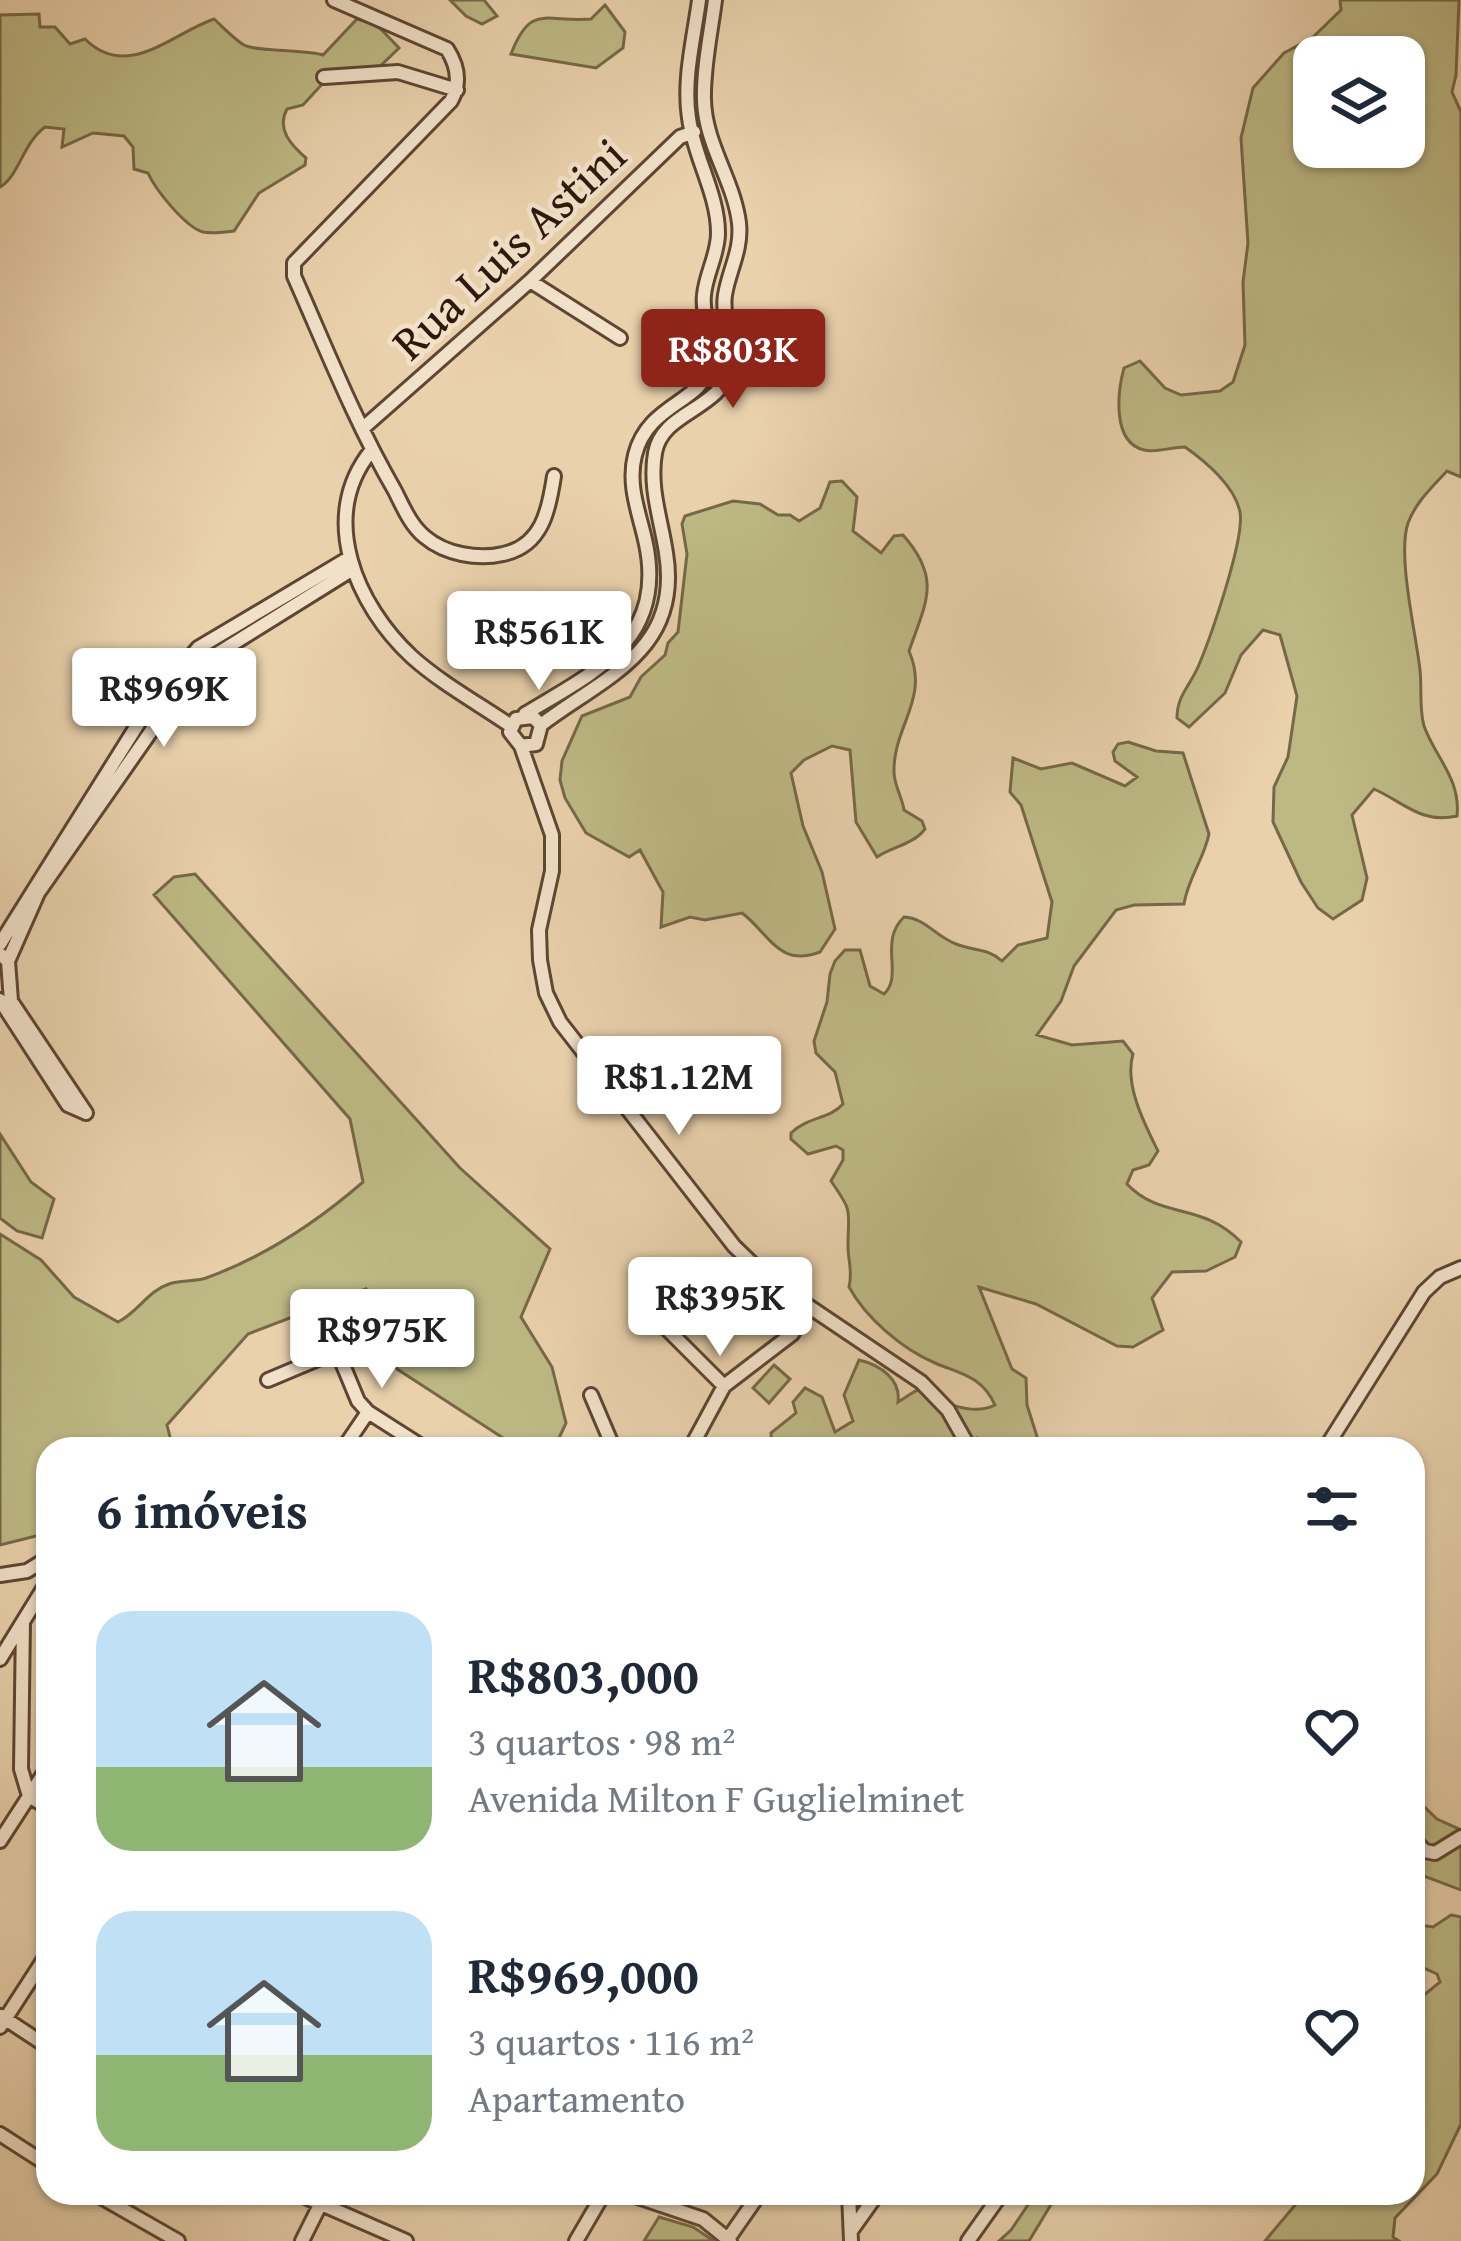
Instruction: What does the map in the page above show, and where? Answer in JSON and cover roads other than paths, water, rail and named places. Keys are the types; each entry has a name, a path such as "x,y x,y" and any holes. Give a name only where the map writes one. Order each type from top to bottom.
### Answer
{"street":[{"path":"334,0 446,49 456,63 457,90 451,101 294,263 294,276 371,451 425,537 448,550 474,556 504,554 527,545 542,528 554,476"},
{"path":"699,0 688,91 692,133 717,216 718,236 704,294 711,366 692,392 656,416 635,455 635,503 649,573 637,629 620,652 516,721 512,738 521,746 552,835 552,871 539,929 540,960 560,1022 734,1246 809,1309 921,1382 948,1410 962,1437"},
{"path":"541,725 616,676 649,642 661,616 667,556 656,511 655,448 663,432 719,391 730,370 725,294 739,247 739,220 707,128 704,98 716,0"},
{"path":"324,77 398,72 457,90"},
{"name":"Rua Luis Astini","path":"362,429 530,281 680,136 707,128"},
{"path":"530,281 620,338"},
{"path":"371,451 357,469 348,496 345,530 358,585 394,640 417,662 516,721 533,717 541,725 541,738 536,744 521,746"},
{"path":"0,944 148,708 210,649 351,564"},
{"path":"0,1000 68,1105 86,1113 10,1001 4,964 38,893 177,683"},
{"path":"1333,1437 1424,1292 1439,1277 1461,1268"},
{"path":"647,1309 724,1387"},
{"path":"698,1437 724,1387 792,1334 809,1309"},
{"path":"326,1324 358,1401 407,1437"},
{"path":"268,1380 337,1351"},
{"path":"591,1395 609,1437"},
{"path":"351,1437 368,1412"},
{"path":"0,1574 36,1565"},
{"path":"0,1659 36,1601"},
{"path":"23,1622 21,1769 29,1796 36,1800"},
{"path":"0,1841 36,1785"},
{"path":"1425,1851 1436,1853 1461,1837"},
{"path":"36,1971 2,2021 36,2040"},
{"path":"0,2134 36,2156"},
{"path":"115,2205 178,2241"},
{"path":"302,2241 320,2205"},
{"path":"335,2205 406,2241"},
{"path":"576,2241 597,2205"},
{"path":"662,2205 704,2219 729,2240 752,2205"},
{"path":"850,2205 851,2236"},
{"path":"851,2236 870,2205"},
{"path":"968,2241 994,2205"}]}
